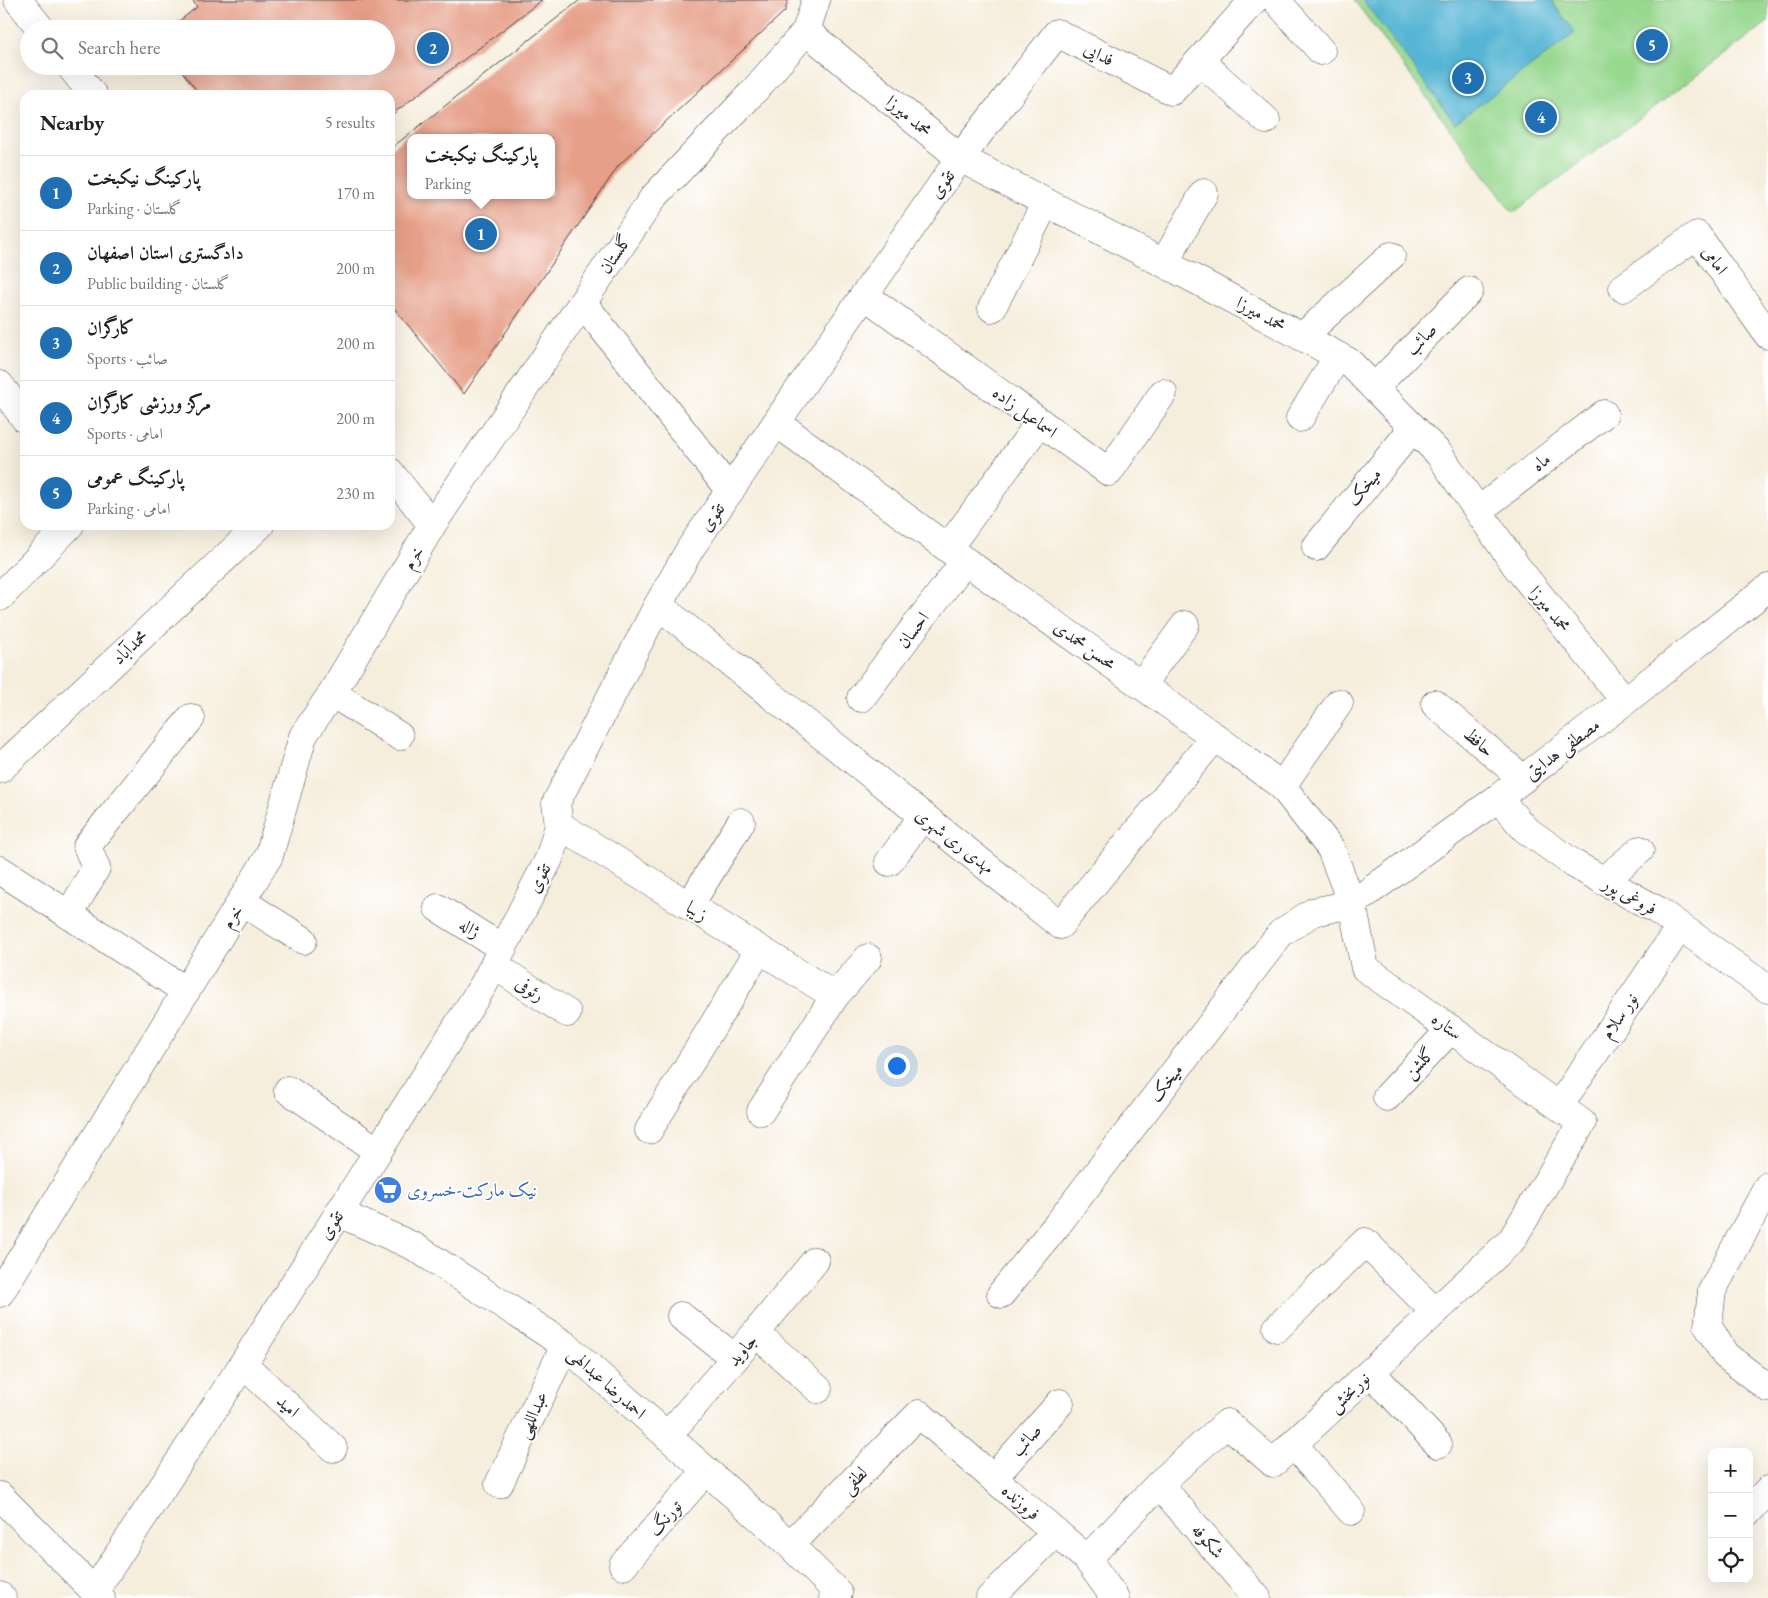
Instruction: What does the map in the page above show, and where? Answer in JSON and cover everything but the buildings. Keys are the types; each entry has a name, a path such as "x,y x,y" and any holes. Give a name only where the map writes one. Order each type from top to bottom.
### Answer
{"street":[{"path":"18,0 34,20"},
{"name":"گلستان","path":"432,526 653,198 753,92 806,31 816,0"},
{"name":"فدایی","path":"960,158 1057,33 1172,91 1254,0"},
{"path":"1276,0 1321,51"},
{"name":"محمد میرزا","path":"806,31 960,158 1164,263 1349,362 1439,454 1516,566 1625,701"},
{"path":"1200,60 1266,120"},
{"path":"76,75 85,90"},
{"name":"تقوی","path":"97,1595 484,984 549,859 559,825 556,803 658,606 690,549 960,158"},
{"path":"1164,263 1204,193"},
{"path":"992,308 1046,202"},
{"name":"امامی","path":"1623,288 1697,235 1768,335"},
{"path":"1302,337 1391,256"},
{"name":"صائب","path":"1374,388 1469,291"},
{"name":"اسماعیل زاده","path":"864,295 1109,472 1163,393"},
{"path":"583,303 730,491"},
{"path":"1300,418 1338,356"},
{"path":"0,384 20,412"},
{"name":"ماه","path":"1478,511 1604,414"},
{"name":"محسن محمدی","path":"777,422 957,555 1282,786 1331,849 1352,904"},
{"name":"احسان","path":"861,698 957,555 1040,422"},
{"name":"میخک","path":"1316,546 1413,428"},
{"path":"395,478 432,526"},
{"name":"خرم","path":"0,1293 269,856 303,736 332,693 432,526"},
{"path":"0,597 65,530"},
{"name":"محمدآباد","path":"0,769 255,530"},
{"name":"مصطفی هدایتی","path":"1352,904 1498,798 1768,588"},
{"name":"مهدی ری شهری","path":"658,606 1060,925 1215,737"},
{"path":"1141,685 1185,624"},
{"path":"332,693 399,736"},
{"path":"1282,786 1339,703"},
{"name":"حافظ","path":"1435,704 1523,779"},
{"path":"69,915 96,868 87,846 191,718"},
{"name":"فروغی پور","path":"1498,798 1525,829 1574,864 1657,910 1767,986"},
{"path":"889,862 923,816"},
{"path":"689,906 742,822"},
{"name":"زیبا","path":"559,825 835,996"},
{"path":"1603,881 1640,850"},
{"path":"0,870 186,991"},
{"path":"242,901 303,940"},
{"name":"میخک","path":"1001,1294 1063,1217 1281,933 1313,912 1352,904"},
{"name":"ستاره","path":"1352,904 1365,968 1582,1123"},
{"name":"ژاله","path":"438,908 498,957"},
{"name":"نور سلام","path":"1558,1106 1680,927"},
{"path":"649,1130 759,950"},
{"name":"رئوفی","path":"498,957 567,1013"},
{"path":"761,1111 835,996 868,958"},
{"name":"گلشن","path":"1386,1097 1451,1029"},
{"path":"288,1090 378,1151"},
{"name":"نوربخش","path":"1088,1559 1159,1484 1227,1422 1273,1463 1511,1241 1582,1123"},
{"path":"1768,1186 1712,1291 1708,1326 1725,1355 1768,1388"},
{"name":"احمدرضا عبدالهی","path":"339,1213 415,1247 565,1345 790,1545 838,1593 833,1598"},
{"path":"1277,1328 1365,1242 1435,1312"},
{"name":"جاوید","path":"667,1436 735,1358 815,1261"},
{"path":"681,1316 735,1358"},
{"path":"756,1333 818,1389"},
{"name":"عبداللهی","path":"499,1484 565,1345"},
{"name":"امید","path":"243,1364 333,1448"},
{"path":"1371,1372 1438,1444"},
{"name":"صائب","path":"993,1478 1060,1403"},
{"name":"فروزنده","path":"919,1414 1088,1559 1115,1598"},
{"name":"لطفی","path":"790,1545 919,1414"},
{"path":"1293,1444 1351,1511"},
{"name":"تورنگ","path":"623,1565 706,1471"},
{"name":"شکوفه","path":"1159,1484 1257,1598"},
{"path":"1753,1507 1768,1490"},
{"path":"0,1496 97,1595"},
{"path":"990,1598 1056,1532"}],"green space":[{"path":"1354,0 1768,0 1768,22 1513,213"}],"water":[{"path":"1363,0 1551,0 1575,33 1455,123"}],"place":[{"name":"پارکینگ عمومی","path":"1652,45"},
{"name":"دادگستری استان اصفهان","path":"433,48"},
{"name":"کارگران","path":"1468,78"},
{"name":"مرکز ورزشی کارگران","path":"1541,117"},
{"name":"پارکینگ نیکبخت","path":"481,234"},
{"name":"نیک مارکت-خسروی","path":"388,1190"}]}
